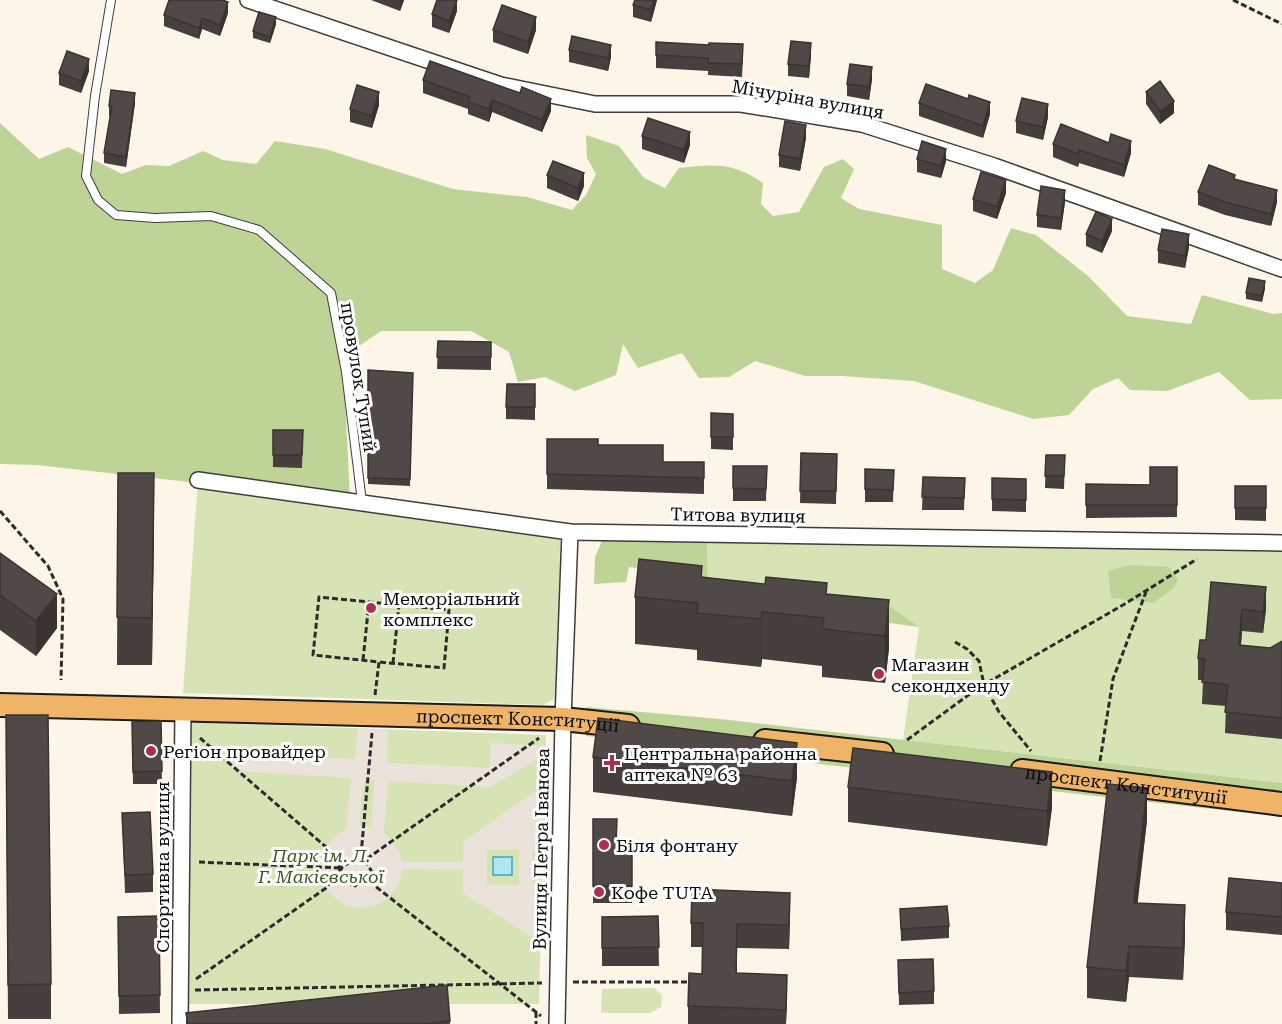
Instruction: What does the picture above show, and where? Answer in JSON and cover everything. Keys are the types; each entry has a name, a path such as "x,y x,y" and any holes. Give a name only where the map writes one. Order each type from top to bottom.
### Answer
{"main road":[{"name":"проспект Конституції","path":"0,705 182,716 644,728"},
{"path":"749,739 904,748"},
{"name":"проспект Конституції","path":"1006,769 1282,804"}],"street":[{"name":"Мічуріна вулиця","path":"248,0 501,85 595,104 741,104 862,124 994,166 1282,269"},
{"name":"Титова вулиця","path":"198,480 570,532 1282,543"},
{"name":"Вулиця Петра Іванова","path":"551,1021 558,982 554,726 570,532"},
{"name":"Спортивна вулиця","path":"180,1024 182,716"}],"lane":[{"name":"провулок Тупий","path":"111,0 95,96 86,176 98,200 116,215 155,218 211,216 259,230 331,293 346,372 362,502"}],"path":[{"path":"1233,0 1282,24"},
{"path":"0,512 48,566 63,599 61,680"},
{"path":"904,748 984,685 1147,590 1224,542"},
{"path":"1100,763 1113,679 1147,590"},
{"path":"318,597 369,602 449,610 444,668 313,655 318,597"},
{"path":"363,660 369,602"},
{"path":"393,663 399,605"},
{"path":"955,642 967,649 979,661 984,685 999,712 1034,755"},
{"path":"375,695 379,662"},
{"path":"182,716 326,847 352,887 373,874 361,855 372,729"},
{"path":"365,860 554,726"},
{"path":"180,990 326,888 341,868 361,855"},
{"path":"181,861 341,868"},
{"path":"366,879 536,1012 551,1021"},
{"path":"180,990 558,982 694,982"},
{"path":"536,1012 536,1024"}],"green space":[{"path":"0,123 39,159 68,147 122,174 146,165 169,166 203,151 223,160 256,164 275,141 325,149 453,189 527,197 572,210 586,195 596,174 587,158 586,135 619,146 644,178 665,188 679,168 713,165 742,171 763,183 761,204 773,216 799,212 824,167 843,159 854,169 841,198 859,209 942,225 942,269 975,283 993,270 1011,228 1036,235 1088,276 1127,316 1191,324 1202,295 1274,314 1282,313 1282,399 1250,400 1219,372 1167,391 1130,390 1118,378 1093,389 1069,415 1033,419 914,381 805,376 755,361 729,377 699,378 682,353 638,368 623,344 616,375 575,391 545,377 518,382 509,352 471,331 381,331 343,357 350,500 37,465 0,464"},
{"path":"198,480 544,528 560,541 558,675 554,699 543,705 183,693"},
{"path":"606,532 707,534 708,585 888,605 919,627 688,596 690,574 629,567 626,582 594,584 595,557"},
{"path":"707,534 1282,543 1282,783 903,740 919,627 708,585"},
{"path":"1131,565 1169,567 1178,580 1174,588 1153,603 1111,598 1108,571"},
{"path":"586,707 720,719 1282,783 1282,817 586,736"},
{"name":"Парк ім. Л. Г. Макієвської","path":"182,722 546,735 539,1004 180,1004"},
{"path":"654,988 662,995 661,1007 650,1013 601,1013 602,989"}],"shaded area":[{"path":"358,728 388,730 387,763 490,768 491,743 546,746 545,755 490,787 388,781 384,833 400,853 402,862 463,862 464,841 547,783 546,850 533,850 533,885 545,886 544,945 463,893 463,870 402,869 401,878 395,890 386,900 374,906 360,908 346,905 326,888 321,874 321,860 326,847 334,837 346,829 351,778 237,771 220,755 355,759","holes":["364,779 375,780 371,827 359,826","519,849 519,885 487,885 487,850"]}],"water":[{"path":"493,857 512,857 512,875 493,875"}],"building":[{"path":"169,0 228,2 220,25 202,18 199,28 164,15"},
{"path":"437,0 457,0 449,21 432,14"},
{"path":"635,0 654,0 651,10 633,5"},
{"path":"502,5 536,17 528,42 493,30"},
{"path":"259,12 276,17 270,37 253,31"},
{"path":"572,36 611,45 608,58 569,50"},
{"path":"791,41 811,43 809,66 788,64"},
{"path":"656,42 743,44 742,64 708,63 708,58 656,55"},
{"path":"67,51 89,59 81,81 59,73"},
{"path":"430,61 520,93 522,87 551,99 542,120 492,100 489,109 468,102 470,97 423,80"},
{"path":"850,64 872,67 869,87 847,84"},
{"path":"1160,81 1174,101 1160,111 1146,92"},
{"path":"926,84 968,99 969,95 990,102 983,126 919,103"},
{"path":"357,85 379,92 372,116 350,109"},
{"path":"111,90 135,93 126,157 104,153 112,106 109,106"},
{"path":"1022,98 1048,104 1043,127 1016,121"},
{"path":"648,118 690,132 684,150 642,136"},
{"path":"785,121 806,125 800,159 779,155"},
{"path":"1061,124 1109,143 1111,134 1131,141 1124,165 1079,150 1078,154 1053,144"},
{"path":"922,141 946,149 941,166 917,159"},
{"path":"553,161 584,173 578,188 547,175"},
{"path":"1209,165 1235,175 1234,179 1277,190 1271,214 1198,192"},
{"path":"981,172 1006,180 997,207 973,199"},
{"path":"1041,186 1065,190 1061,218 1037,215"},
{"path":"1096,212 1112,219 1102,241 1086,234"},
{"path":"1162,229 1189,234 1185,256 1158,250"},
{"path":"1249,278 1265,281 1262,296 1246,293"},
{"path":"438,341 491,342 491,357 437,357"},
{"path":"368,370 413,373 410,479 368,478"},
{"path":"507,384 535,384 535,407 506,407"},
{"path":"711,413 733,414 733,437 711,437"},
{"path":"273,430 303,430 302,455 273,455"},
{"path":"547,439 598,439 598,445 663,445 663,462 704,462 704,478 547,474"},
{"path":"801,453 837,454 836,491 800,491"},
{"path":"1046,455 1065,455 1064,476 1045,476"},
{"path":"733,466 767,466 766,489 733,488"},
{"path":"1150,467 1177,467 1177,505 1086,505 1086,484 1150,485"},
{"path":"865,469 894,470 893,490 865,489"},
{"path":"118,473 154,473 152,618 117,617"},
{"path":"923,477 965,478 964,498 922,497"},
{"path":"992,478 1026,479 1026,500 992,499"},
{"path":"1235,486 1266,486 1266,508 1235,508"},
{"path":"0,553 57,594 36,621 0,595"},
{"path":"639,559 702,566 701,577 765,584 766,577 827,583 826,594 889,600 885,636 822,629 824,618 762,612 761,619 697,613 698,603 635,597"},
{"path":"1211,582 1266,587 1263,612 1242,609 1239,645 1270,648 1282,641 1282,718 1225,712 1228,685 1202,682 1205,659 1198,658 1200,640 1206,640"},
{"path":"6,715 48,715 51,984 8,985"},
{"path":"598,718 797,743 792,781 593,757"},
{"path":"161,721 162,771 133,772 132,722"},
{"path":"853,748 1052,772 1047,811 848,787"},
{"path":"1108,784 1147,788 1134,903 1185,905 1183,948 1129,946 1126,971 1087,967"},
{"path":"150,812 153,874 125,875 122,813"},
{"path":"593,819 617,819 616,843 632,842 632,886 593,886"},
{"path":"1229,878 1282,883 1282,917 1226,912"},
{"path":"692,889 790,893 789,925 737,924 736,973 787,975 786,1010 688,1006 689,973 702,974 703,923 691,923"},
{"path":"947,906 949,926 901,929 900,909"},
{"path":"159,916 160,995 119,996 118,917"},
{"path":"658,916 659,947 602,948 602,917"},
{"path":"933,959 934,991 899,993 898,960"},
{"path":"447,985 450,1021 425,1024 188,1024 186,1013"}],"place":[{"name":"Меморіальний комплекс","path":"371,608"},
{"name":"Магазин секондхенду","path":"879,674"},
{"name":"Регіон провайдер","path":"151,751"},
{"name":"Центральна районна аптека № 63","path":"612,763"},
{"name":"Біля фонтану","path":"604,845"},
{"name":"Кофе TUTA","path":"599,892"}]}
